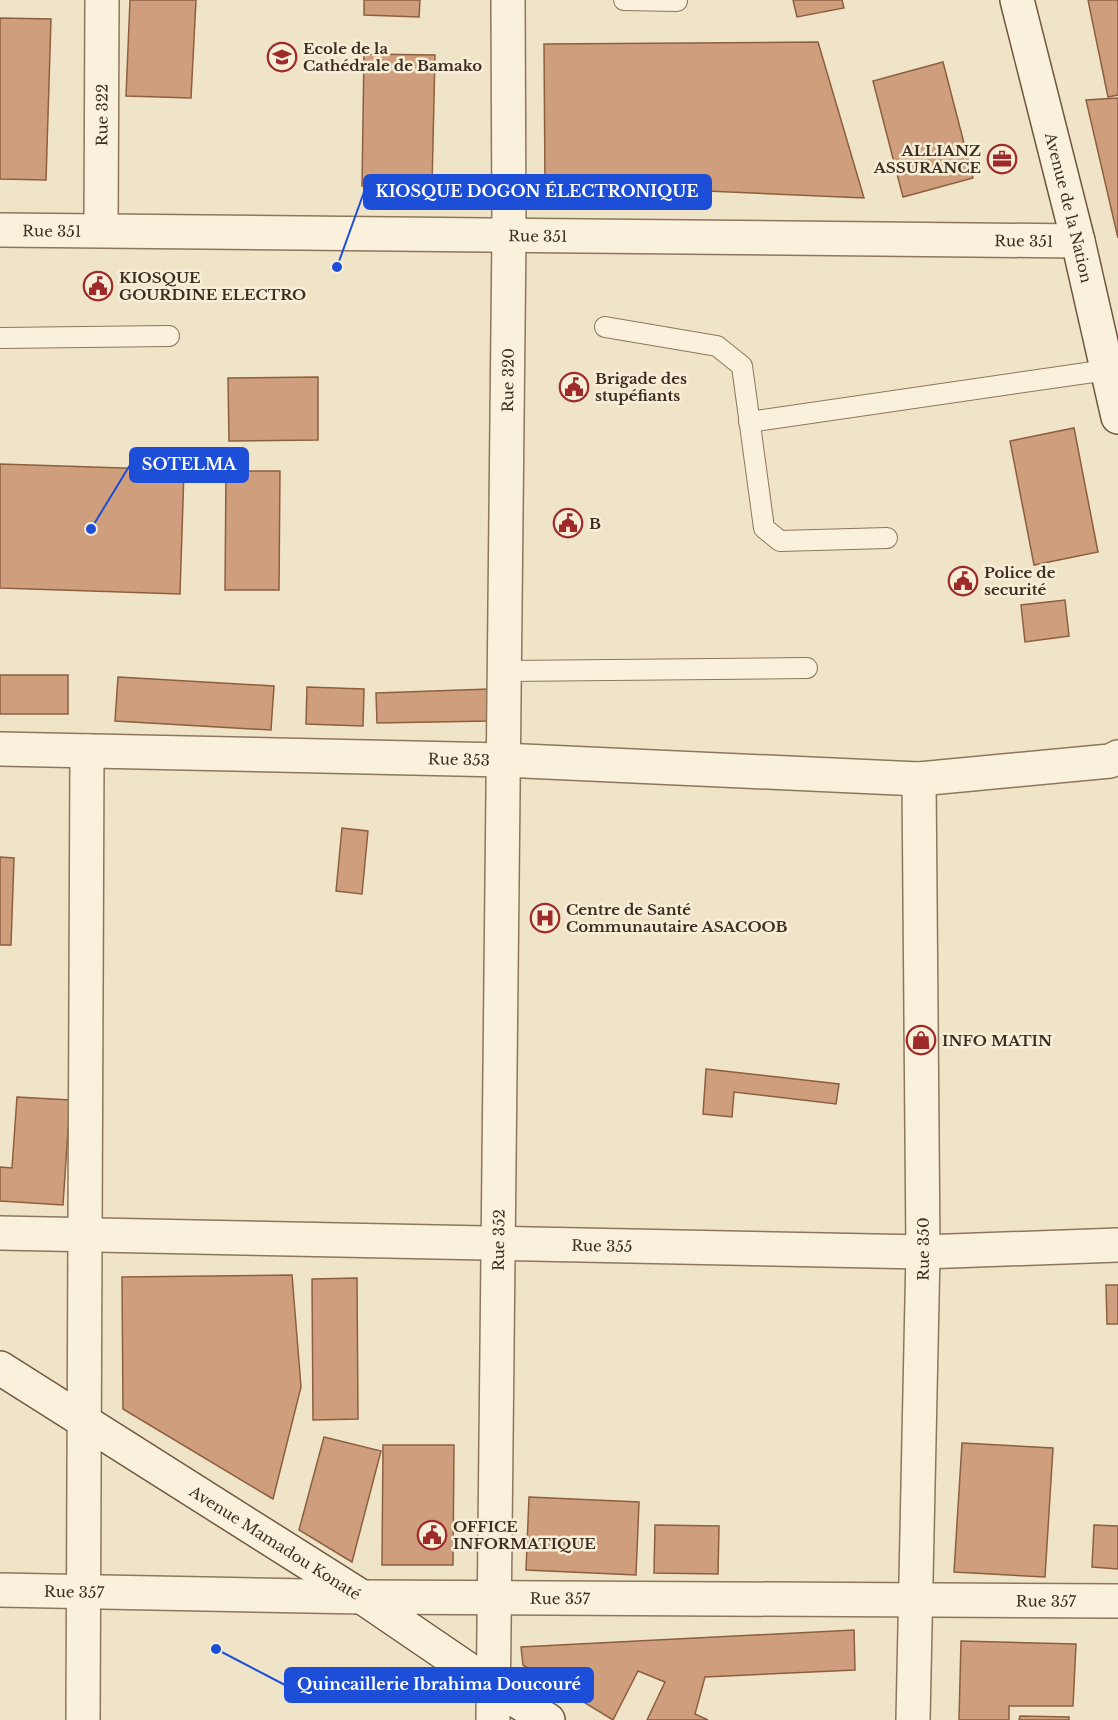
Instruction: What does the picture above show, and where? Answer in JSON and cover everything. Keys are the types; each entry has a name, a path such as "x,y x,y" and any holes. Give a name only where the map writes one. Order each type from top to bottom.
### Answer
{"street":[{"name":"Rue 322","path":"101,229 102,0"},
{"name":"Rue 320","path":"503,760 509,234 508,0"},
{"name":"Avenue de la Nation","path":"1017,0 1078,240 1118,417"},
{"name":"Rue 351","path":"0,230 101,229 1078,240"},
{"name":"Rue 353","path":"0,749 503,760 919,779 1110,761 1118,757"},
{"path":"83,1720 87,751"},
{"name":"Rue 352","path":"493,1720 503,760"},
{"name":"Rue 350","path":"913,1720 923,1252 919,779"},
{"name":"Rue 355","path":"0,1233 923,1252 1118,1245"},
{"name":"Avenue Mamadou Konaté","path":"0,1368 362,1597 494,1687 548,1720"},
{"name":"Rue 357","path":"0,1590 362,1597 1118,1601"}],"lane":[{"path":"624,0 677,1"},
{"path":"605,327 717,346 742,366 764,528 780,541 887,538"},
{"path":"0,338 169,336"},
{"path":"749,422 1107,370"},
{"path":"504,671 807,668"}],"building":[{"path":"130,0 196,0 191,98 126,96"},
{"path":"364,0 420,0 419,17 364,15"},
{"path":"793,0 842,0 844,8 797,17"},
{"path":"1088,0 1118,0 1118,95 1108,97"},
{"path":"0,18 51,19 46,180 0,179"},
{"path":"818,42 864,198 545,184 544,44"},
{"path":"364,54 435,55 432,187 362,186"},
{"path":"943,62 973,178 903,197 873,81"},
{"path":"1118,98 1118,238 1086,100"},
{"path":"318,377 318,440 229,441 228,378"},
{"path":"1074,428 1098,552 1034,565 1010,441"},
{"path":"0,464 184,470 180,594 0,588"},
{"path":"226,471 280,471 279,590 225,590"},
{"path":"1065,600 1069,636 1025,642 1021,605"},
{"path":"0,675 68,675 68,714 0,714"},
{"path":"118,677 274,686 271,730 115,721"},
{"path":"307,687 364,689 363,726 306,724"},
{"path":"489,689 490,721 377,723 376,693"},
{"path":"342,828 368,831 362,894 336,891"},
{"path":"0,857 14,858 11,945 0,945"},
{"path":"706,1069 839,1084 836,1104 734,1092 732,1117 703,1114"},
{"path":"17,1097 70,1100 63,1205 0,1201 0,1167 12,1168"},
{"path":"292,1275 301,1387 273,1499 123,1409 122,1277"},
{"path":"357,1278 358,1419 313,1420 312,1279"},
{"path":"1106,1285 1118,1285 1118,1324 1107,1324"},
{"path":"324,1437 381,1451 352,1562 299,1530"},
{"path":"962,1443 1053,1448 1045,1577 954,1572"},
{"path":"383,1445 454,1445 453,1565 382,1565"},
{"path":"529,1497 639,1502 636,1575 526,1570"},
{"path":"655,1525 719,1526 718,1574 654,1573"},
{"path":"1094,1525 1118,1526 1118,1569 1092,1567"},
{"path":"854,1630 855,1670 705,1677 695,1714 708,1720 647,1720 665,1682 638,1671 613,1720 523,1665 521,1647"},
{"path":"961,1641 1076,1644 1073,1706 1009,1706 1009,1720 959,1720"},
{"path":"1020,1716 1069,1717 1069,1720 1019,1720"}],"place":[{"name":"Ecole de la Cathédrale de Bamako","path":"282,57"},
{"name":"ALLIANZ ASSURANCE","path":"1002,159"},
{"name":"KIOSQUE DOGON ÉLECTRONIQUE","path":"337,267"},
{"name":"KIOSQUE GOURDINE ELECTRO","path":"98,286"},
{"name":"Brigade des stupéfiants","path":"574,387"},
{"name":"B","path":"568,523"},
{"name":"SOTELMA","path":"91,529"},
{"name":"Police de securité","path":"963,581"},
{"name":"Centre de Santé Communautaire ASACOOB","path":"545,918"},
{"name":"INFO MATIN","path":"921,1040"},
{"name":"OFFICE INFORMATIQUE","path":"432,1535"},
{"name":"Quincaillerie Ibrahima Doucouré","path":"216,1649"}]}
